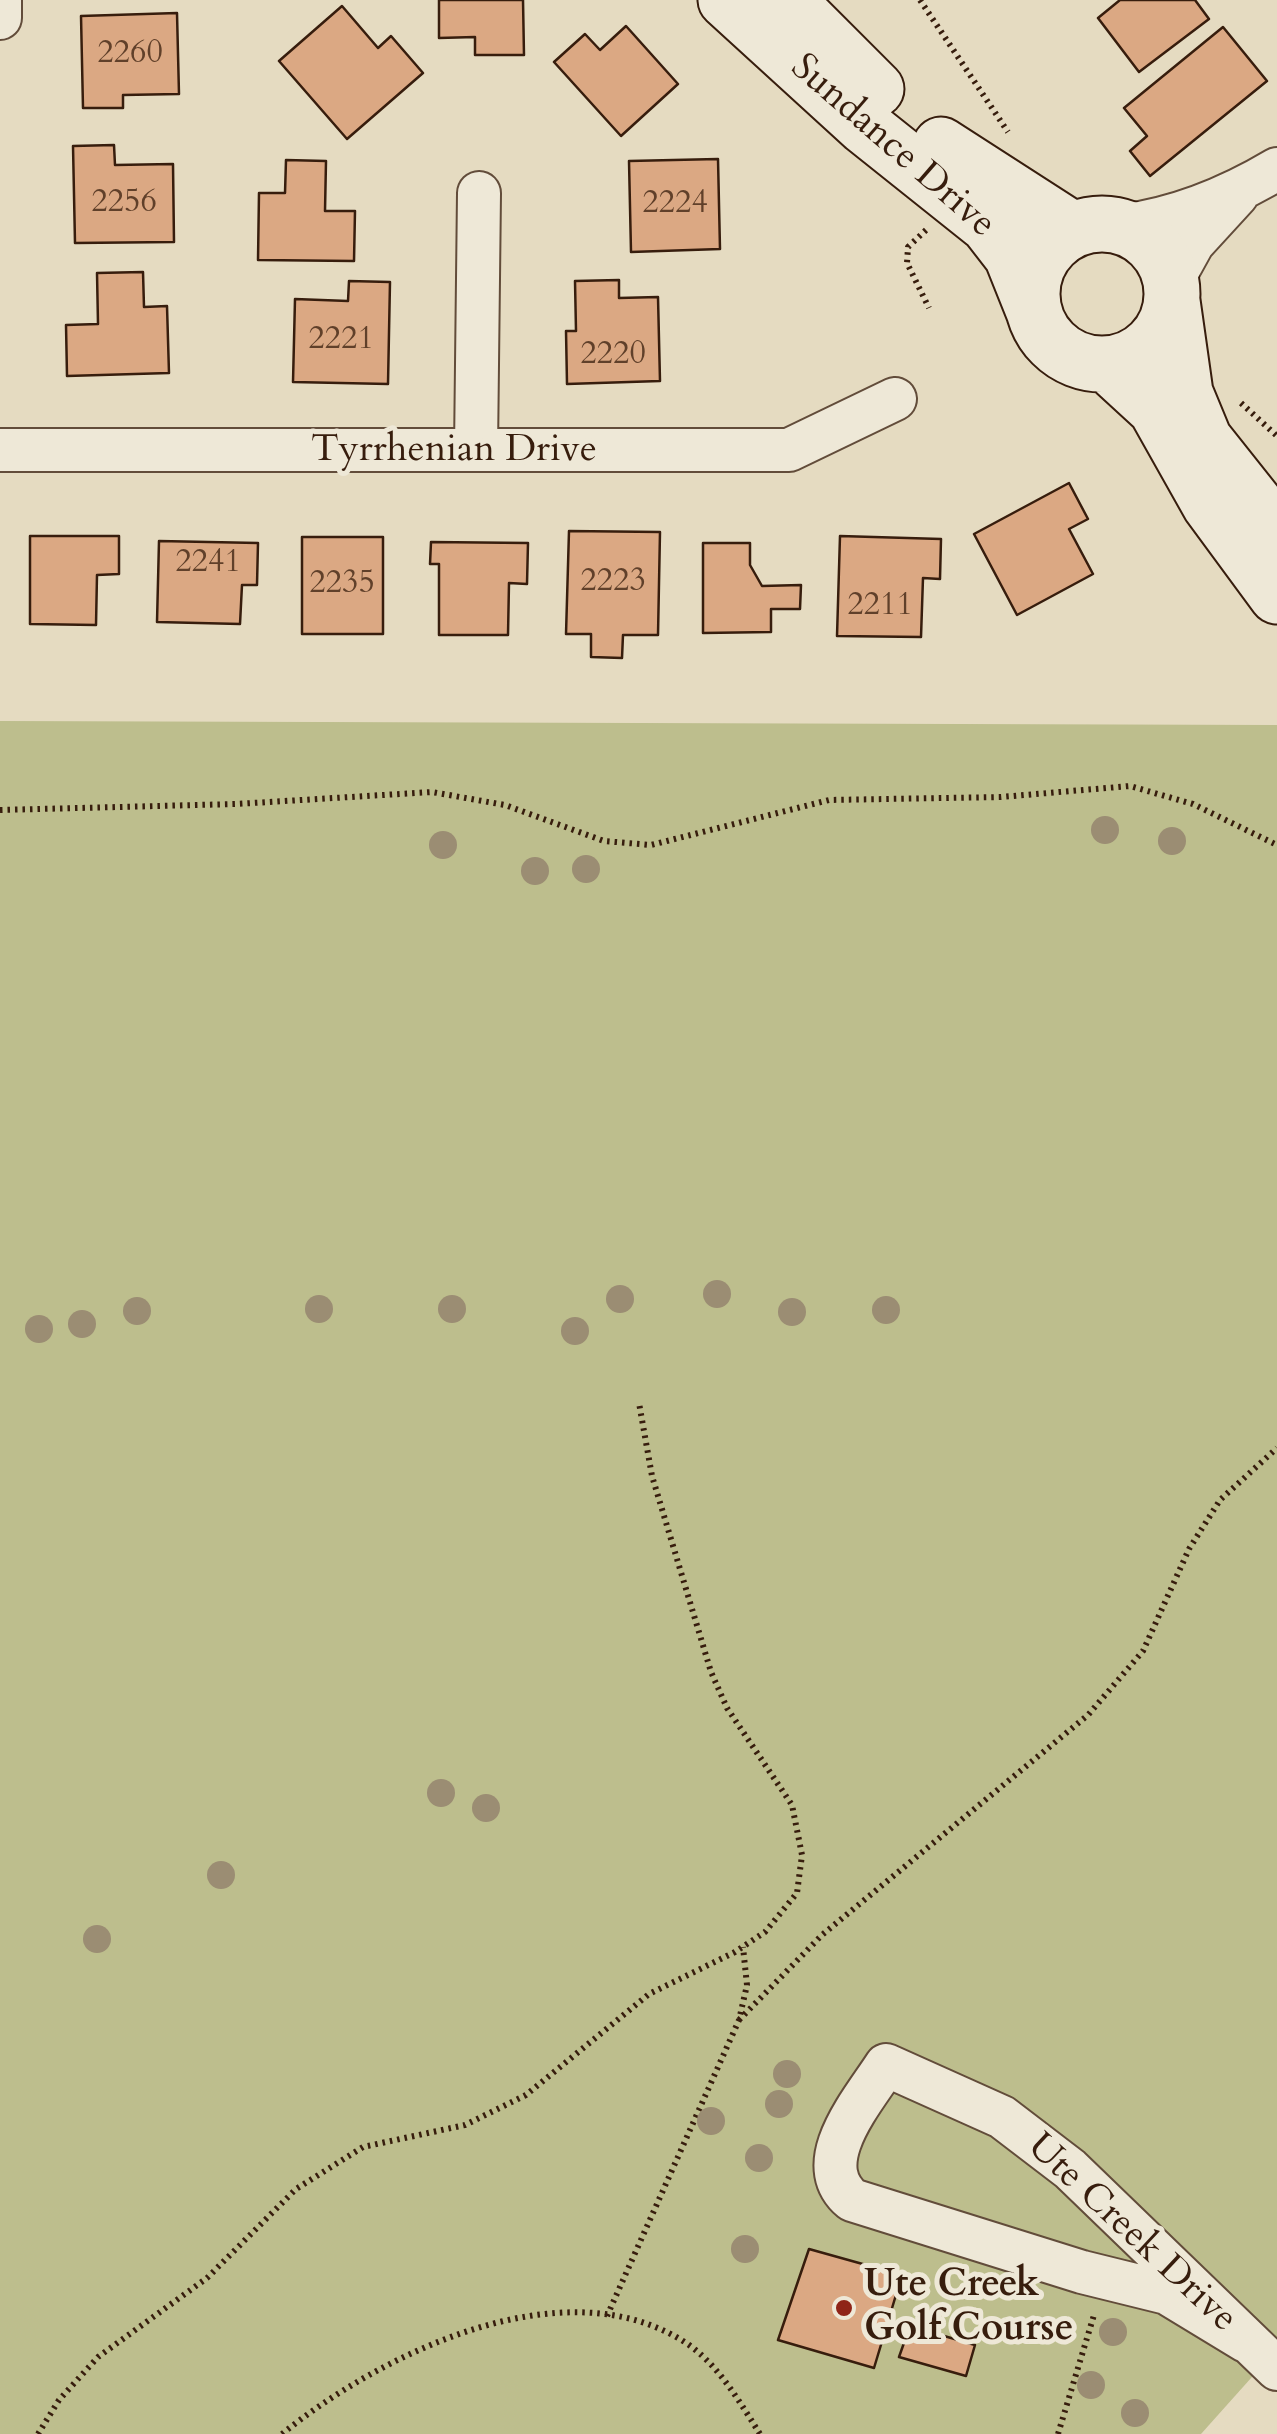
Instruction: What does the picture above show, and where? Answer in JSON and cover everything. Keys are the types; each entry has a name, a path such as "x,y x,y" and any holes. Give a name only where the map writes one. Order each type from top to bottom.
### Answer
{"street":[{"path":"0,0 0,18"},
{"name":"Sundance Drive","path":"726,0 864,126 988,225 1012,256 1034,311"},
{"name":"Sundance Drive","path":"787,0 915,125 973,168 1097,228"},
{"path":"1241,191 1193,243 1172,291 1165,324 1151,344 1131,358 1107,364 1083,361 1061,351 1044,334 1034,311 1035,272 1043,255 1097,228 1162,221 1241,191 1277,169"},
{"path":"476,450 479,193"},
{"path":"1097,228 1154,246 1172,291 1184,393 1204,439 1277,531"},
{"path":"1107,364 1156,409 1210,505 1277,596"},
{"name":"Tyrrhenian Drive","path":"0,450 790,450 896,399"},
{"name":"Ute Creek Drive","path":"886,2066 1002,2117 1016,2127 1070,2169 1261,2355 1167,2293 1105,2278 846,2195 834,2171 842,2136 886,2066"}],"path":[{"path":"920,0 1016,142"},
{"path":"927,230 908,248 906,263 929,308"},
{"path":"0,810 236,804 370,792 455,794 504,805 604,842 651,846 829,800 1001,797 1130,786 1193,804 1277,846"},
{"path":"38,2434 58,2400 98,2357 207,2278 296,2189 363,2147 465,2124 534,2090 649,1994 765,1932 797,1892 800,1837 784,1790 727,1708 712,1672 652,1476 639,1404"},
{"path":"739,2020 822,1935 1088,1715 1143,1651 1188,1549 1220,1500 1277,1448"},
{"path":"607,2316 739,2020 747,1985 743,1947"},
{"path":"1058,2434 1105,2278"},
{"path":"282,2434 358,2379 427,2346 539,2316 607,2316 661,2330 699,2353 760,2434"}],"green space":[{"name":"Ute Creek Golf Course","path":"0,721 1277,725 1277,2349 1201,2434 0,2434"}],"building":[{"path":"439,0 523,0 524,55 475,55 475,37 439,38"},
{"path":"1120,0 1195,0 1209,19 1139,72 1098,18"},
{"path":"342,6 378,48 391,36 423,73 347,139 279,61"},
{"path":"177,13 179,94 123,95 123,108 83,108 81,16"},
{"path":"626,26 678,84 621,136 554,62 585,34 600,50"},
{"path":"1223,27 1267,81 1150,176 1130,151 1147,136 1124,108"},
{"path":"114,145 115,165 173,164 174,242 75,243 73,146"},
{"path":"718,159 720,249 631,252 629,161"},
{"path":"286,160 326,161 325,211 355,211 354,261 258,260 259,193 285,193"},
{"path":"143,272 144,307 167,306 169,373 67,376 66,325 98,324 97,273"},
{"path":"619,280 619,298 658,297 660,381 567,384 566,331 576,331 575,281"},
{"path":"349,281 390,282 388,384 293,382 295,299 348,301"},
{"path":"1069,483 1088,519 1069,529 1093,574 1017,615 974,534"},
{"path":"569,531 660,532 658,635 623,635 622,658 591,657 591,634 566,634"},
{"path":"30,536 119,536 119,574 97,575 96,625 30,624"},
{"path":"840,536 941,539 940,579 923,578 921,637 837,636"},
{"path":"302,537 383,537 383,634 302,634"},
{"path":"159,541 258,543 257,585 242,585 240,624 157,622"},
{"path":"431,542 528,543 527,584 509,583 508,635 439,635 439,564 430,564"},
{"path":"703,543 750,543 750,565 762,586 801,585 800,609 771,609 771,632 703,633"},
{"path":"809,2249 902,2275 874,2368 778,2340"},
{"path":"910,2326 975,2345 966,2376 899,2357"}],"place":[{"name":"Ute Creek Golf Course","path":"844,2308"}]}
